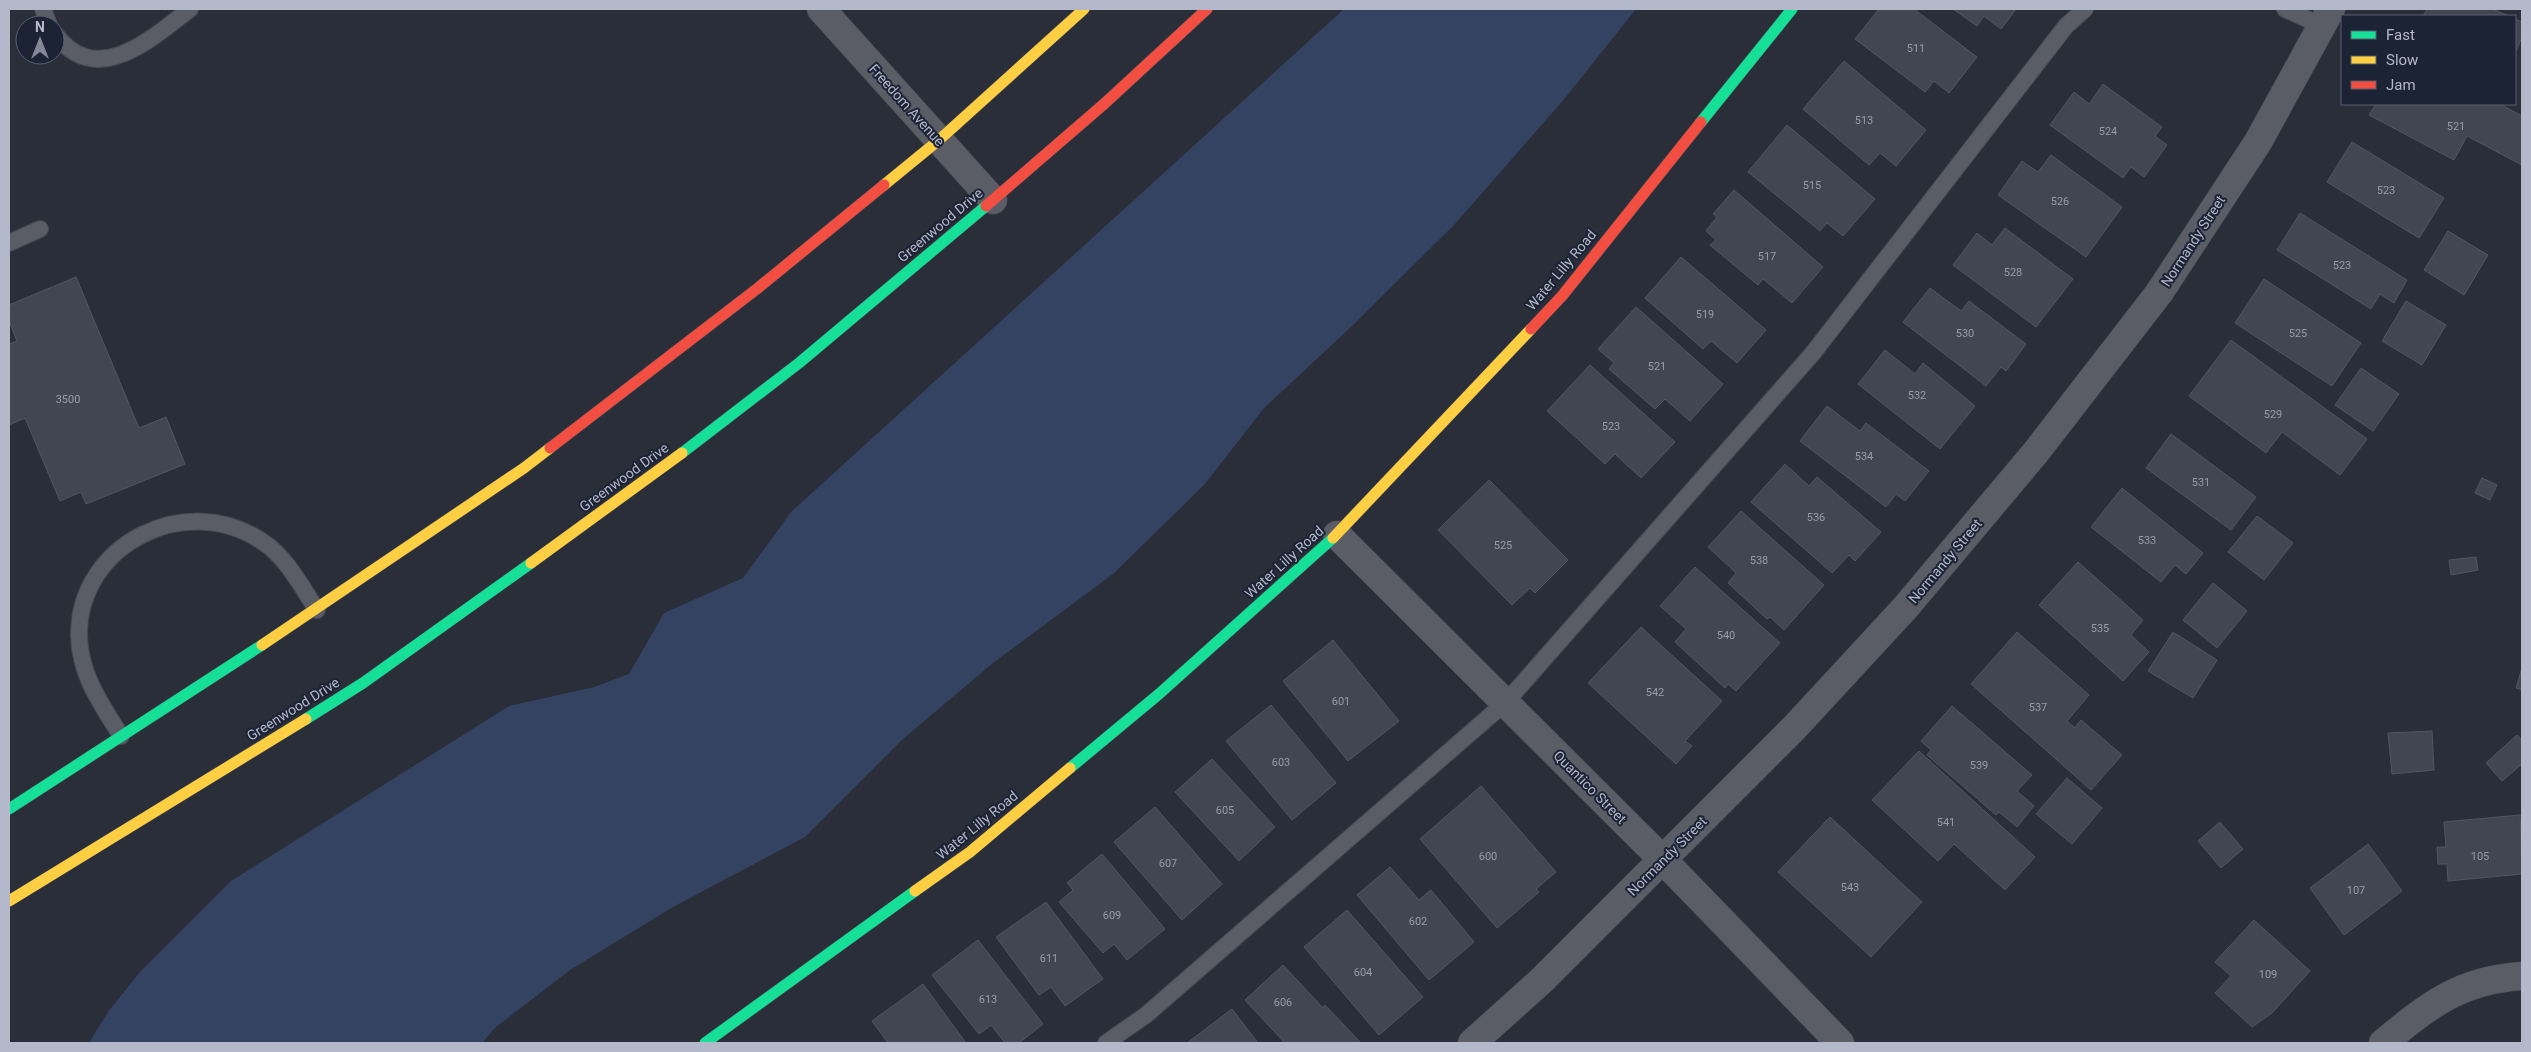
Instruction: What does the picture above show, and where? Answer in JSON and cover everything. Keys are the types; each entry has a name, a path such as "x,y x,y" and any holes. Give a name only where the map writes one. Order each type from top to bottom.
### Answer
{"street":[{"name":"Freedom Avenue","path":"820,9 993,200"},
{"path":"9,809 316,610 524,468 758,288 939,140 1084,9"},
{"name":"Greenwood Drive","path":"9,901 100,847 306,719 404,654 646,481 799,364 1104,104 1206,9"},
{"name":"Water Lilly Road","path":"705,1043 970,852 1158,694 1337,534 1562,296 1792,9"},
{"name":"Normandy Street","path":"1472,1043 1542,980 1794,728 1898,615 2036,452 2159,293 2258,142 2327,18"},
{"name":"Quantico Street","path":"1337,534 1663,860 1840,1043"},
{"path":"2383,1043 2425,1008 2457,990 2501,978 2522,976"}],"lane":[{"path":"65,46 78,54 94,59 111,59 127,54 142,45 190,9"},
{"path":"1106,1043 1146,1016 1506,702 1814,353 2066,26 2085,9"},
{"path":"2285,9 2327,18"},
{"path":"9,242 40,229"},
{"path":"121,736 92,690 82,663 79,636 83,608 93,582 109,559 131,540 156,527 184,521 212,522 239,529 264,542 285,561 316,610"}],"water":[{"path":"1344,9 1636,9 1566,97 1454,225 1351,327 1264,408 1205,484 1113,574 993,663 903,739 805,837 673,907 570,970 496,1027 482,1043 89,1043 108,1012 139,973 231,881 509,706 594,687 629,674 664,613 743,578 791,512"}],"building":[{"path":"1879,9 1914,9 1977,57 1949,93 1934,81 1925,92 1855,39"},
{"path":"1953,9 2016,9 2001,29 1984,16 1977,26"},
{"path":"2427,9 2492,9 2507,15 2424,15"},
{"path":"2516,19 2522,22 2522,37 2516,51"},
{"path":"1844,61 1926,130 1896,166 1880,153 1869,165 1803,109"},
{"path":"2103,84 2162,127 2155,136 2167,145 2144,177 2131,167 2123,178 2050,125 2074,92 2089,104"},
{"path":"2375,105 2502,105 2522,116 2522,165 2467,136 2454,160 2369,115"},
{"path":"1787,125 1875,199 1843,236 1827,223 1820,231 1748,172"},
{"path":"2352,142 2444,198 2419,238 2327,182"},
{"path":"2051,155 2122,207 2086,257 1998,195 2022,161 2038,172"},
{"path":"1734,190 1823,267 1792,303 1763,279 1758,285 1710,245 1716,240 1706,231 1717,217 1713,214"},
{"path":"2300,213 2407,280 2394,303 2380,294 2371,309 2277,250"},
{"path":"2005,228 2073,279 2036,327 1953,265 1977,233 1992,245"},
{"path":"2448,231 2488,255 2464,295 2424,270"},
{"path":"1681,257 1766,330 1737,363 1711,341 1703,349 1645,298"},
{"path":"76,277 139,428 166,417 185,464 86,504 81,492 60,501 25,418 9,425 9,344 17,341 9,321 9,305"},
{"path":"2264,279 2361,343 2332,386 2235,323"},
{"path":"1930,288 1961,311 1969,301 2026,344 2006,371 2001,367 1986,386 1903,322"},
{"path":"2406,301 2446,325 2422,365 2382,341"},
{"path":"1636,307 1723,384 1690,421 1665,399 1655,409 1609,369 1614,363 1598,349"},
{"path":"2231,340 2367,439 2340,475 2282,432 2266,453 2189,396"},
{"path":"1885,350 1915,374 1923,363 1975,406 1940,449 1858,384"},
{"path":"1590,365 1675,442 1641,478 1615,454 1605,464 1547,411"},
{"path":"2361,368 2399,394 2373,431 2335,405"},
{"path":"1827,406 1860,431 1866,423 1929,471 1905,501 1896,494 1886,507 1800,441"},
{"path":"2171,434 2256,497 2231,530 2146,468"},
{"path":"1785,464 1809,486 1817,477 1881,532 1855,561 1849,555 1832,573 1751,502"},
{"path":"2482,478 2497,485 2490,500 2475,493"},
{"path":"1489,480 1568,560 1535,593 1530,588 1512,605 1438,530"},
{"path":"2122,488 2203,553 2186,574 2175,565 2161,582 2091,527"},
{"path":"1741,511 1824,585 1784,630 1770,617 1767,619 1728,583 1736,573 1708,547"},
{"path":"2257,516 2293,543 2264,580 2228,552"},
{"path":"2476,557 2478,570 2451,575 2449,560"},
{"path":"2078,562 2143,620 2131,635 2149,652 2123,681 2039,605"},
{"path":"1695,567 1780,643 1736,691 1728,684 1725,688 1675,642 1686,629 1660,606"},
{"path":"2213,583 2247,611 2217,648 2183,620"},
{"path":"1641,627 1722,701 1685,741 1692,746 1676,764 1588,683"},
{"path":"2017,632 2089,695 2067,721 2075,728 2081,720 2122,755 2091,790 1971,684"},
{"path":"2173,632 2217,660 2193,698 2148,671"},
{"path":"1333,640 1399,721 1348,761 1283,681"},
{"path":"2522,668 2522,690 2516,688"},
{"path":"1271,705 1336,783 1292,820 1226,741"},
{"path":"1952,706 2032,775 2017,791 2034,806 2017,827 1999,812 1996,815 1927,755 1931,750 1921,741"},
{"path":"2432,731 2434,770 2392,774 2388,733"},
{"path":"2517,735 2522,740 2522,764 2502,781 2486,763"},
{"path":"1919,751 2035,857 2005,890 1954,844 1938,861 1872,800"},
{"path":"1212,759 1275,827 1239,861 1175,792"},
{"path":"2067,778 2102,808 2072,844 2036,814"},
{"path":"1481,786 1556,872 1536,889 1539,892 1497,928 1420,839"},
{"path":"1155,807 1222,884 1182,920 1114,842"},
{"path":"2520,815 2522,874 2448,881 2447,864 2438,864 2437,847 2446,847 2444,822"},
{"path":"1830,817 1922,902 1871,957 1778,872"},
{"path":"2220,822 2243,849 2221,868 2198,841"},
{"path":"2368,844 2402,891 2344,935 2310,888"},
{"path":"1102,854 1165,929 1127,960 1114,944 1103,953 1059,902 1073,890 1067,883"},
{"path":"1390,867 1419,900 1431,890 1474,942 1429,980 1357,895"},
{"path":"1046,902 1103,979 1065,1006 1051,987 1039,995 996,937"},
{"path":"1347,910 1423,997 1379,1035 1304,947"},
{"path":"2254,920 2310,971 2272,1013 2252,1027 2215,993 2231,976 2215,962"},
{"path":"978,940 1043,1024 1019,1043 1005,1043 991,1025 979,1034 932,975"},
{"path":"1283,965 1323,1008 1325,1005 1361,1043 1285,1043 1245,1000"},
{"path":"923,984 966,1043 888,1043 872,1021"},
{"path":"1232,1009 1258,1043 1187,1043"}],"traffic: fast":[{"path":"1701,122 1792,9"},
{"path":"682,453 799,363 986,206"},
{"path":"1070,768 1159,694 1333,538"},
{"path":"306,719 363,683 531,563"},
{"path":"9,809 262,645"},
{"path":"705,1043 915,891"}],"traffic: slow":[{"path":"884,185 939,140 1084,9"},
{"path":"1333,538 1531,329"},
{"path":"262,645 524,468 550,448"},
{"path":"531,563 682,453"},
{"path":"9,901 306,719"},
{"path":"915,891 970,852 1070,768"}],"traffic: jam":[{"path":"986,206 1104,104 1207,9"},
{"path":"1531,329 1562,296 1701,122"},
{"path":"550,448 758,288 884,185"}]}
